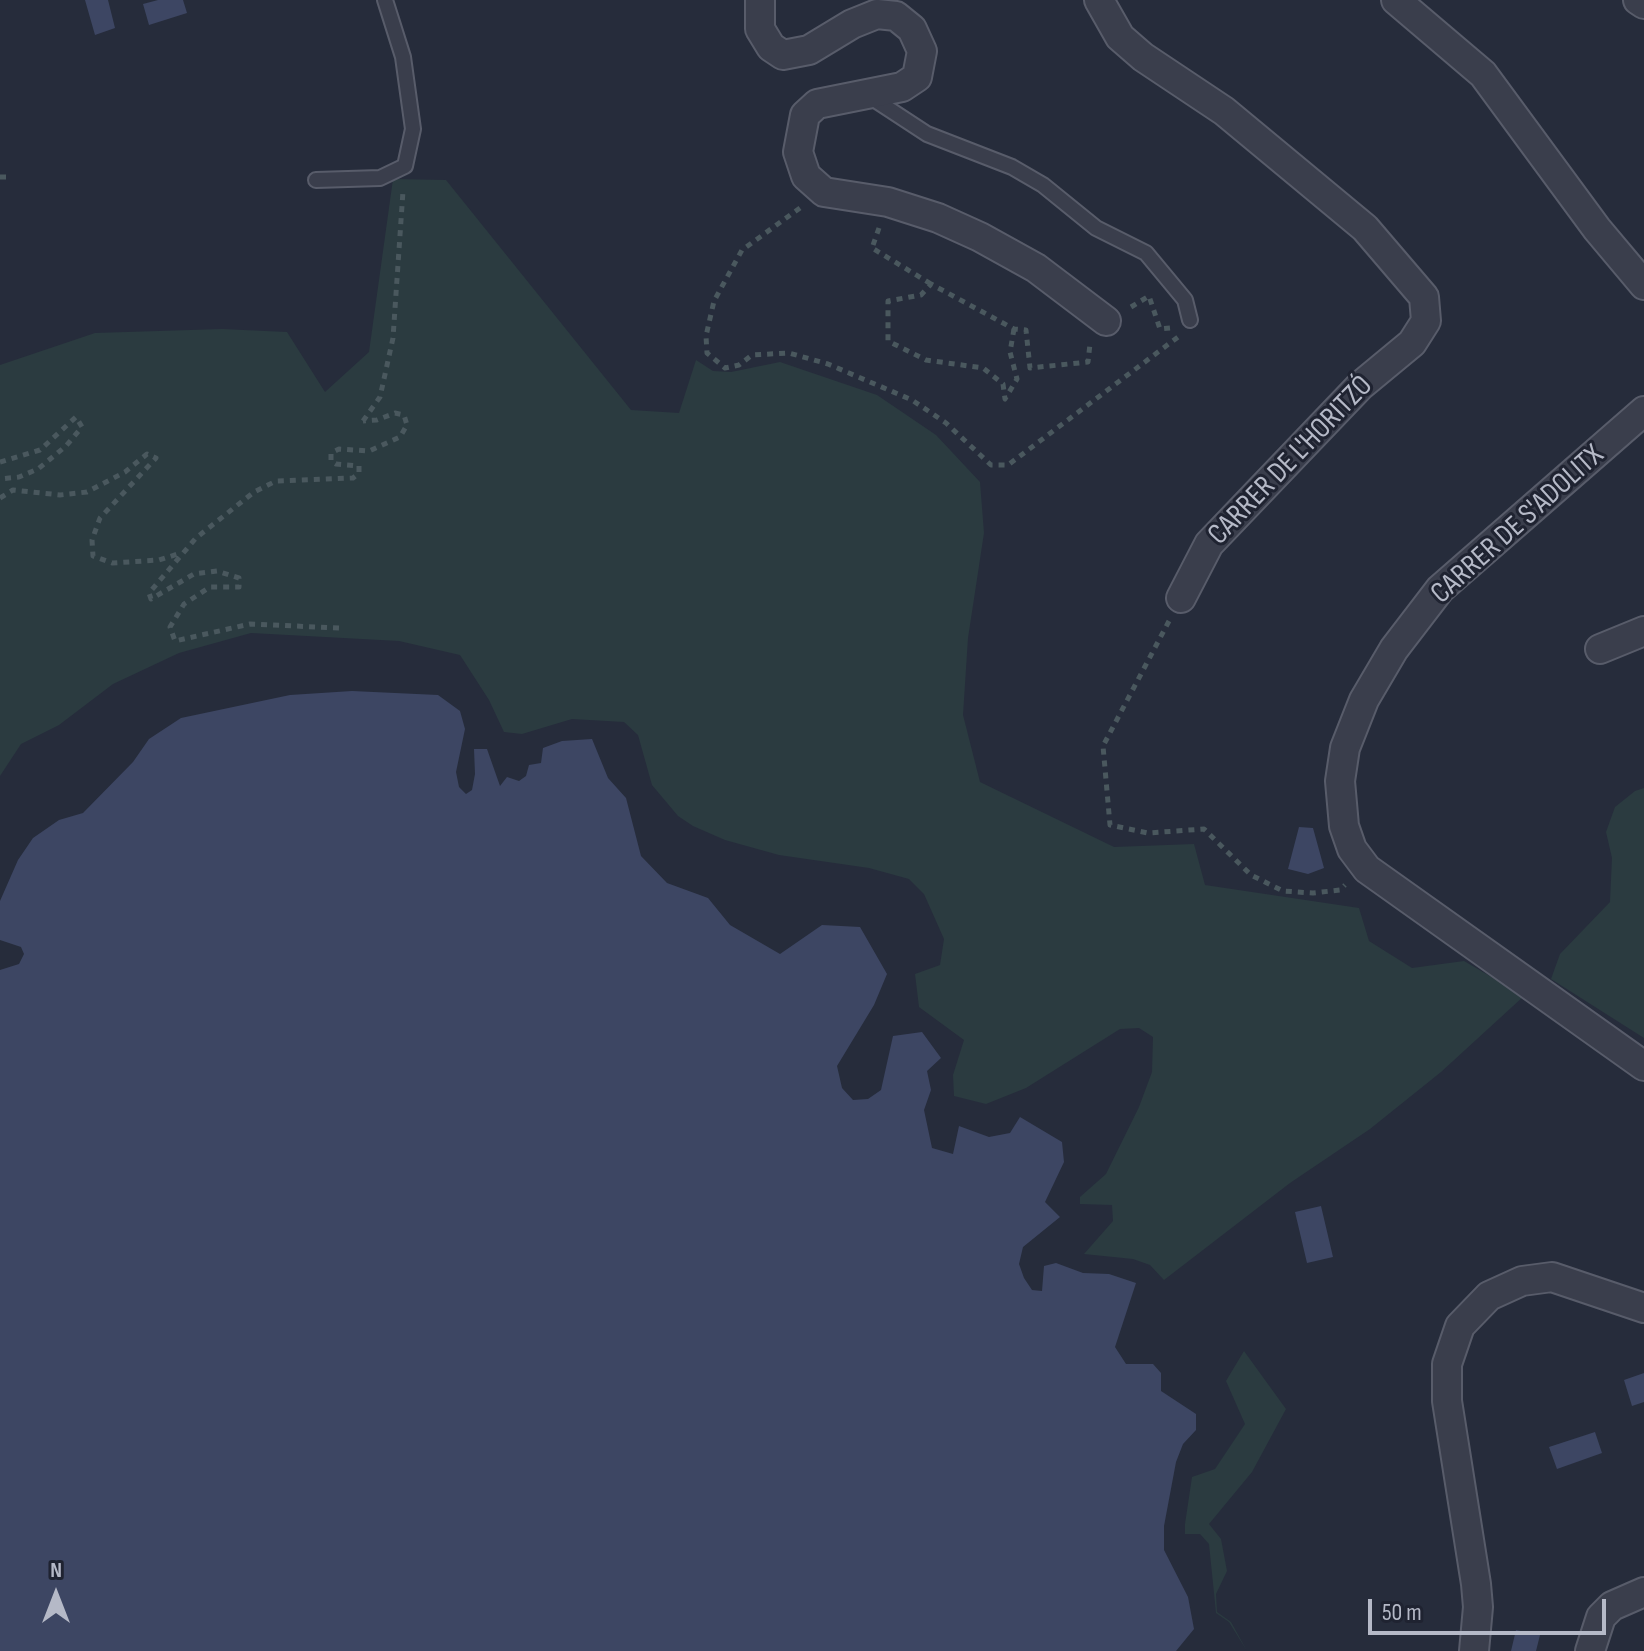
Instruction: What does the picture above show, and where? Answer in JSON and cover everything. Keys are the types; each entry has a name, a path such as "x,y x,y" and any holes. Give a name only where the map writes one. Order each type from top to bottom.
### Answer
{"street":[{"path":"760,0 760,29 771,47 783,55 809,50 852,24 877,14 896,16 912,29 922,51 917,77 902,87 817,104 805,115 798,152 806,176 824,192 888,202 938,218 980,237 1036,268 1106,321"},
{"name":"CARRER DE L'HORITZÓ","path":"1099,0 1120,37 1143,57 1224,111 1365,228 1424,297 1426,321 1412,343 1360,386 1209,544 1181,598"},
{"path":"1396,0 1483,74 1597,229 1644,285"},
{"path":"1638,0 1644,4"},
{"name":"CARRER DE S'ADOLITX","path":"1644,411 1440,589 1394,649 1364,700 1345,748 1342,770 1344,826 1352,849 1367,869 1644,1066"},
{"path":"1600,649 1644,631"},
{"path":"1474,1651 1478,1607 1476,1584 1447,1401 1447,1364 1460,1326 1489,1296 1522,1281 1552,1277 1644,1308"},
{"path":"1590,1651 1601,1617 1612,1606 1644,1592"}],"lane":[{"path":"316,180 380,178 405,166 413,129 403,57 385,0"},
{"path":"866,94 927,134 1012,167 1043,185 1096,228 1146,253 1185,300 1190,320"}],"path":[{"path":"339,628 250,624 175,641 170,627 184,604 210,587 239,587 239,578 217,571 194,574 151,599 149,593 217,518 254,492 276,481 353,478 359,473 359,466 336,464 331,461 331,453 339,449 369,451 400,437 407,425 404,415 395,413 363,421 380,397 393,338 405,166"},
{"path":"824,192 742,250 714,301 706,336 707,353 725,368 739,365 752,355 789,353 828,364 912,400 946,423 991,465 1008,465 1181,335 1175,328 1160,329 1149,296"},
{"path":"872,248 1014,329 1026,330 1030,368 1088,362"},
{"path":"931,284 921,295 888,301 888,341 926,360 983,368 1003,384 1005,399 1017,379 1010,352 1014,329"},
{"path":"0,462 40,450 76,417 82,427 66,446 38,469 19,477 0,479"},
{"path":"0,498 13,490 60,495 87,492 125,472 147,454 156,458 100,518 92,540 93,556 112,563 128,563 159,560 183,552"},
{"path":"1181,598 1103,746 1110,825 1148,833 1204,829 1251,875 1283,891 1340,890 1367,869"}],"shaded area":[{"path":"393,179 446,180 631,410 679,413 696,360 713,371 731,372 780,362 877,395 936,435 980,482 984,533 968,638 963,715 980,782 1114,847 1194,844 1205,885 1359,908 1369,941 1412,968 1464,961 1524,996 1441,1072 1370,1129 1290,1183 1164,1280 1150,1265 1133,1259 1084,1254 1113,1221 1112,1205 1080,1204 1080,1197 1106,1174 1139,1107 1152,1072 1153,1037 1139,1028 1120,1029 1026,1088 986,1104 954,1096 953,1075 964,1040 919,1007 915,974 940,965 944,939 924,894 909,879 869,868 779,855 725,840 693,826 678,816 652,785 638,735 624,722 572,719 522,734 504,732 489,700 460,655 399,641 251,633 179,653 113,684 59,725 21,744 0,776 0,365 95,333 222,329 287,332 325,392 369,352"},
{"path":"1644,788 1644,1038 1551,979 1560,954 1610,902 1612,858 1606,832 1615,807 1635,791"},
{"path":"1244,1351 1286,1409 1252,1472 1209,1524 1221,1539 1227,1571 1216,1594 1217,1612 1231,1622 1247,1651 1229,1622 1216,1613 1209,1544 1200,1534 1185,1534 1192,1477 1215,1469 1245,1424 1226,1381"}],"water":[{"path":"85,0 108,0 115,28 95,35"},
{"path":"158,0 183,0 187,13 149,25 143,4"},
{"path":"352,691 438,695 460,711 465,729 456,772 459,787 466,794 472,790 475,774 474,749 487,749 500,786 507,777 519,781 526,776 529,765 541,763 543,748 562,741 592,739 608,778 626,798 641,856 667,883 708,898 730,925 780,954 822,925 860,927 887,974 874,1005 837,1066 842,1088 853,1100 868,1099 881,1090 893,1036 922,1032 941,1058 927,1071 931,1090 924,1110 932,1148 953,1154 959,1126 989,1137 1010,1133 1020,1117 1062,1142 1064,1162 1045,1202 1060,1217 1023,1247 1019,1264 1024,1278 1032,1290 1042,1291 1044,1266 1056,1263 1083,1273 1109,1274 1136,1283 1115,1347 1126,1364 1153,1364 1161,1373 1161,1391 1196,1414 1196,1430 1183,1444 1176,1462 1164,1526 1164,1550 1188,1597 1194,1629 1176,1651 0,1651 0,970 19,964 24,954 21,947 0,940 0,901 18,860 33,838 59,820 83,813 133,762 149,739 181,718 290,695"},
{"path":"1299,827 1313,828 1324,868 1308,874 1288,869"},
{"path":"1321,1206 1333,1257 1307,1263 1295,1212"},
{"path":"1644,1373 1644,1402 1632,1406 1624,1380"},
{"path":"1595,1432 1602,1453 1557,1469 1549,1447"},
{"path":"1516,1630 1540,1635 1536,1651 1511,1651"}]}
